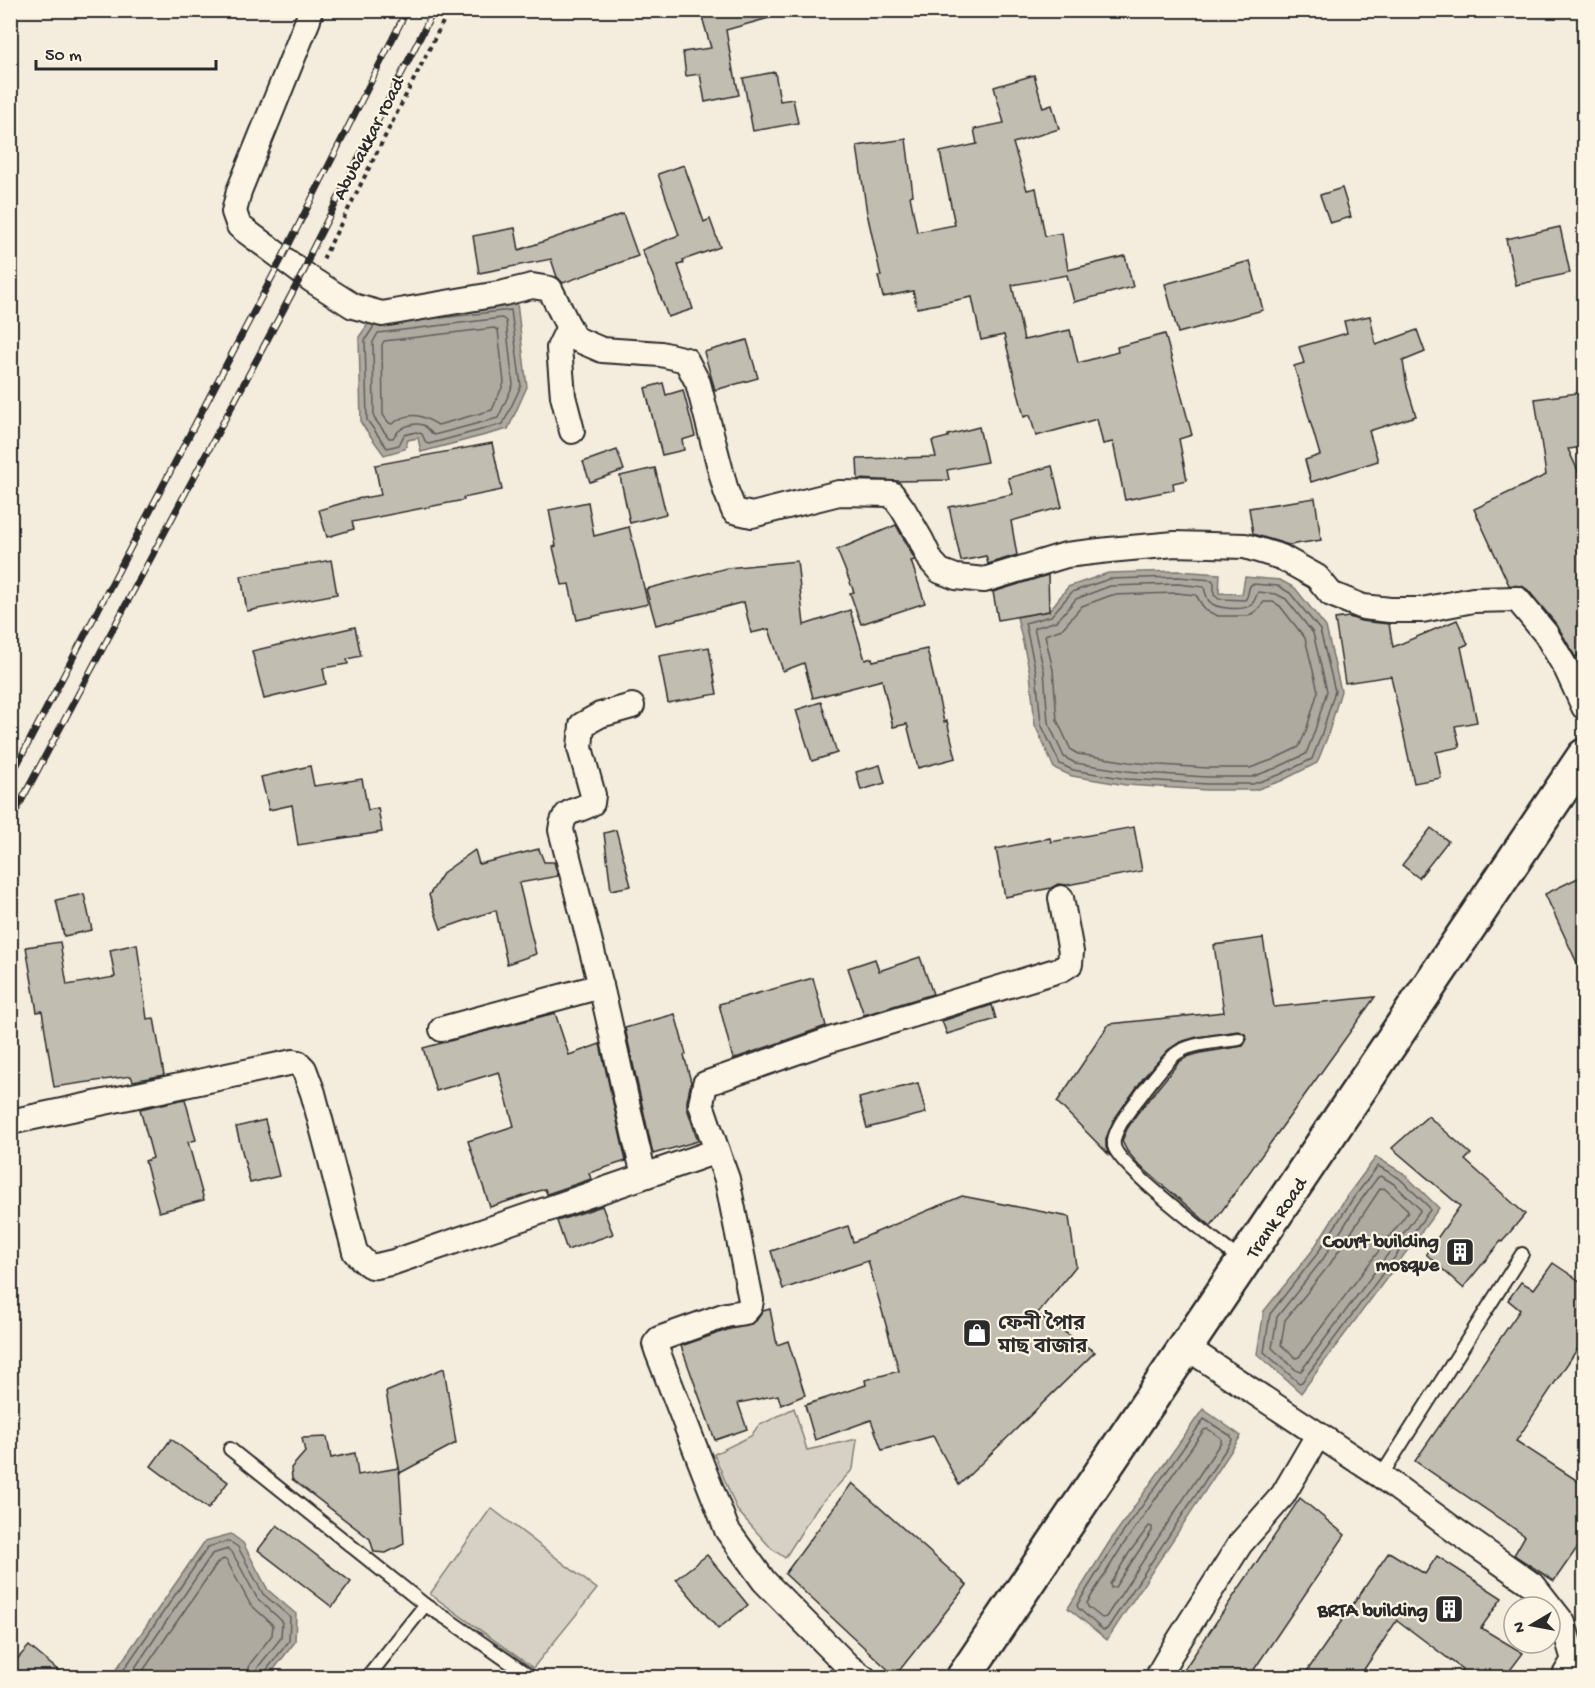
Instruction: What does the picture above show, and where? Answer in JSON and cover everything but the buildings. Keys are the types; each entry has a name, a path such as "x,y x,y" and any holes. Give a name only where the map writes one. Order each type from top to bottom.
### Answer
{"main road":[{"name":"Trank Road","path":"963,1677 1584,756"}],"street":[{"path":"310,10 239,191 234,212 239,226 312,280 353,306 382,314 532,286 550,289 574,338 602,350 661,354 686,360 698,383 726,491 734,511 752,514 839,493 892,494 915,529 931,561 940,571 956,577 984,580 1066,555 1109,550 1175,544 1245,546 1281,557 1317,577 1331,594 1363,607 1390,610 1422,609 1473,600 1517,600 1546,634 1567,670 1584,707"},
{"path":"569,327 559,348 559,360 563,396 572,431"},
{"path":"632,706 600,715 582,725 580,748 592,802 586,807 569,812 562,819 561,830 601,986 644,1175"},
{"path":"864,1677 849,1667 764,1581 727,1530 655,1344 659,1339 726,1315 745,1312 750,1306 751,1300 728,1179 701,1104 705,1083 830,1040 1062,969 1070,964 1071,952 1061,898"},
{"path":"442,1029 601,986"},
{"path":"10,1122 293,1062 298,1063 304,1069 313,1093 355,1252 367,1265 374,1267 717,1150"},
{"path":"1186,1347 1381,1476 1534,1586 1563,1623 1574,1660 1573,1673"},
{"path":"1160,1672 1240,1544 1283,1495 1318,1435"}],"lane":[{"path":"1239,1039 1203,1044 1177,1053 1152,1080 1118,1128 1114,1146 1137,1176 1244,1263"},
{"path":"1381,1476 1522,1254"},
{"path":"230,1449 425,1605 532,1677"},
{"path":"367,1677 425,1605"}],"path":[{"name":"Abubakkar road","path":"312,280 449,10"}],"shaded area":[{"path":"794,1408 807,1450 857,1439 853,1469 816,1509 785,1558 771,1548 737,1510 714,1454 751,1436 758,1426"},
{"path":"491,1508 597,1589 533,1668 430,1594"}],"water":[{"path":"517,303 527,387 508,429 421,452 418,438 408,440 405,449 384,455 361,423 359,337 371,320"},
{"path":"1178,571 1220,574 1219,593 1242,594 1245,577 1280,580 1295,588 1326,627 1341,691 1317,763 1281,781 1255,790 1207,790 1126,785 1072,776 1054,768 1035,725 1030,673 1017,617 1049,611 1068,587 1108,573"},
{"path":"1376,1157 1403,1173 1439,1208 1301,1393 1257,1354 1264,1311 1312,1251 1347,1196"},
{"path":"1203,1409 1241,1436 1107,1640 1068,1608 1110,1541"},
{"path":"231,1534 243,1543 268,1590 296,1614 295,1642 268,1677 111,1677 205,1541"}],"railway":[{"path":"10,778 282,258 407,10"},
{"path":"10,822 305,269 311,252 434,10"}],"place":[{"name":"Court building mosque","path":"1460,1252"},
{"name":"ফেনী পৈার মাছ বাজার","path":"977,1333"},
{"name":"BRTA building","path":"1449,1609"}]}
